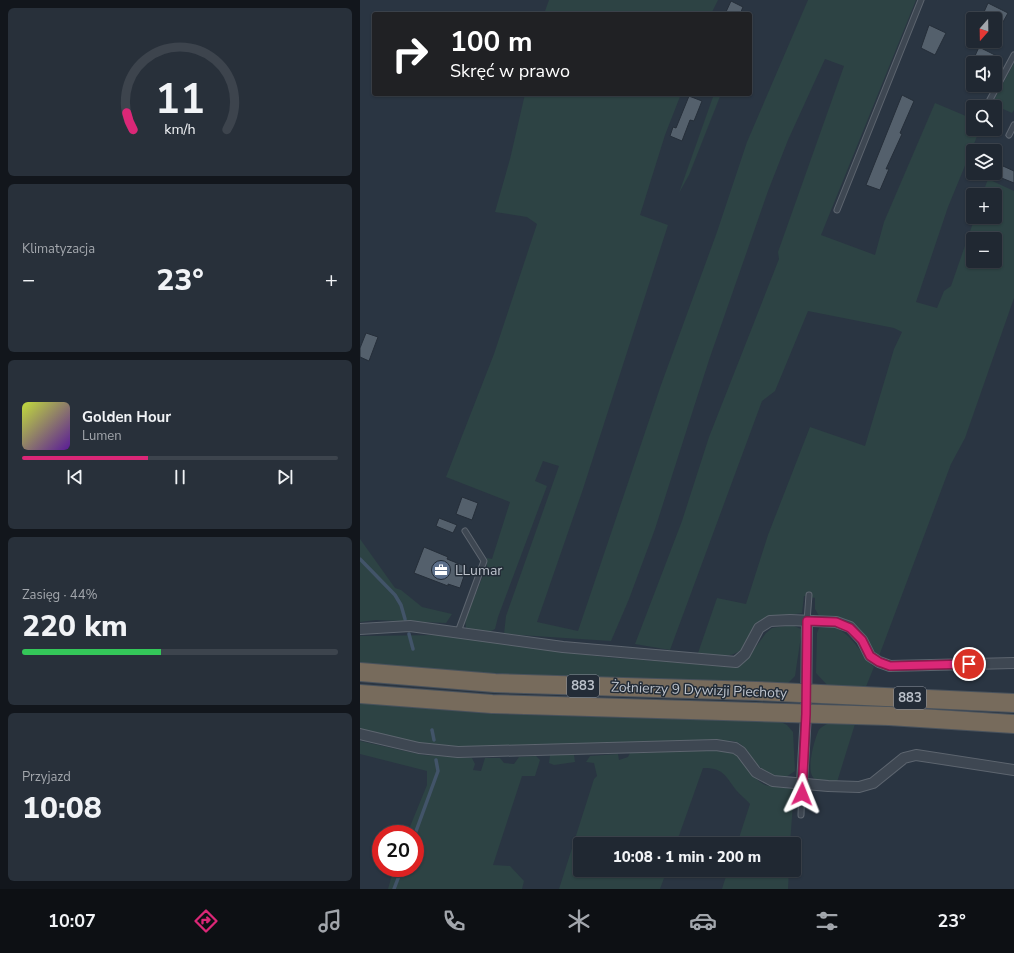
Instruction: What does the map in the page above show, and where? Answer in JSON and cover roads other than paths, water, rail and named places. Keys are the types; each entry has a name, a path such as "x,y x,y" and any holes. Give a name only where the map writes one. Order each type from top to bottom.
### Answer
{"highway":[{"name":"Żołnierzy 9 Dywizji Piechoty","path":"360,672 495,683 1014,703"},
{"name":"Żołnierzy 9 Dywizji Piechoty","path":"360,694 492,704 867,716 1014,724"}],"street":[{"path":"360,629 410,626 563,647 736,662 745,654 759,628 770,621 790,620 836,622 850,628 862,640 870,656 879,662 890,666 1014,663"},
{"path":"802,784 806,714 807,621"},
{"path":"360,734 419,748 458,752 716,745 735,748 741,752 756,772 763,777 773,781 802,784 859,787 873,782 904,758 916,755 1014,770"}],"lane":[{"path":"837,210 921,0"},
{"path":"990,100 1014,55"},
{"path":"1009,135 1014,124"},
{"path":"458,632 484,561 465,530"},
{"path":"807,621 809,595"},
{"path":"801,816 802,784"}],"waterway":[{"path":"360,559 395,595 401,605 405,619"},
{"path":"409,634 413,649"},
{"path":"432,730 434,740"},
{"path":"418,825 438,771 436,760"},
{"path":"394,889 399,877"}],"place":[{"name":"LLumar","path":"441,570"}]}
